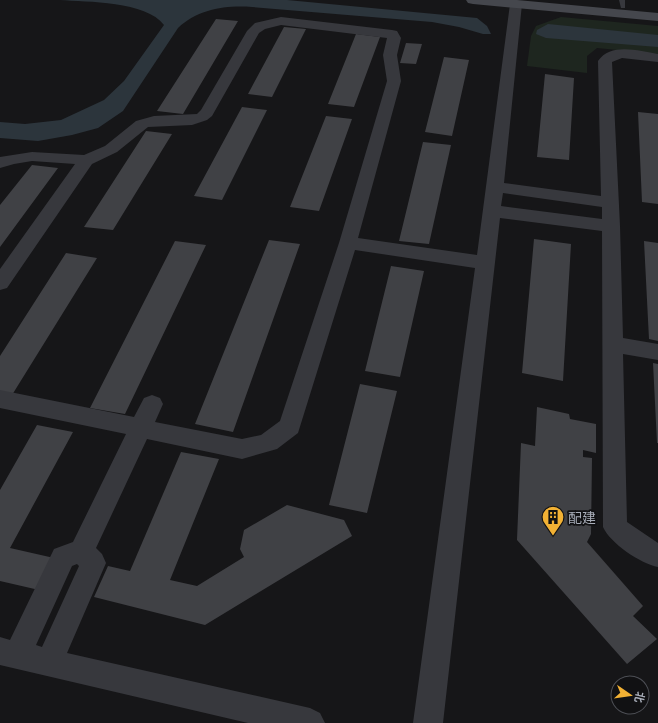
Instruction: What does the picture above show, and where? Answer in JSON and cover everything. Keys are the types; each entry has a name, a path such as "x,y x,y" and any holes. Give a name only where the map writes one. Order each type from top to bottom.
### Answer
{"main road":[{"path":"473,0 658,17"},
{"path":"543,0 622,3 658,10"}],"street":[{"path":"428,723 486,263 516,4"},
{"path":"0,163 13,158 29,156 86,160 111,149 142,124 154,121 192,120 202,117 207,113 254,31 260,26 282,21 332,30 392,34 400,36 389,51 389,61 394,81 348,243 290,426 277,439 263,446 242,449 0,399"},
{"path":"658,58 616,53 608,57 605,61 611,226 615,527 651,554 658,555"},
{"path":"0,283 86,160"},
{"path":"495,187 610,202"},
{"path":"492,211 611,226"},
{"path":"348,243 486,263"},
{"path":"613,344 658,352"},
{"path":"152,404 82,550 63,557 9,652 310,723"},
{"path":"49,662 93,563 82,550"}],"shaded area":[{"path":"60,0 287,0 477,18 487,26 491,34 483,34 459,27 432,22 252,7 222,8 203,12 194,16 178,28 123,111 98,128 72,135 38,141 0,138 0,122 25,124 61,120 104,100 124,81 164,25 155,17 144,11 130,7 100,2"},
{"path":"561,17 658,26 658,54 597,48 587,56 587,73 527,66 531,36 536,26"},
{"path":"548,24 658,35 658,47 546,38 536,34 537,30"}],"building":[{"path":"216,19 238,21 183,114 157,111"},
{"path":"284,27 306,29 272,97 248,94"},
{"path":"356,34 380,37 354,107 328,104"},
{"path":"406,43 422,44 416,64 400,63"},
{"path":"444,57 469,60 452,136 425,132"},
{"path":"545,74 574,78 569,160 537,157"},
{"path":"242,107 267,110 222,200 194,196"},
{"path":"638,112 658,114 658,204 642,202"},
{"path":"326,116 352,119 319,211 290,207"},
{"path":"146,131 172,134 113,230 84,227"},
{"path":"423,142 451,145 429,244 399,241"},
{"path":"32,165 58,168 0,247 0,205"},
{"path":"534,239 571,244 563,381 522,373"},
{"path":"269,240 300,244 233,432 195,424"},
{"path":"175,241 206,245 125,414 90,408"},
{"path":"644,241 658,243 658,341 649,339"},
{"path":"66,253 97,258 12,395 0,393 0,356"},
{"path":"391,266 424,271 400,377 365,371"},
{"path":"653,363 658,364 658,443 657,443"},
{"path":"360,384 397,391 367,513 329,505"},
{"name":"配建","path":"537,407 569,414 570,419 596,424 596,453 583,450 583,457 592,458 591,534 587,542 643,606 633,616 657,639 627,664 517,540 521,443 535,446"},
{"path":"37,425 73,432 10,548 54,558 39,590 0,581 0,490"},
{"path":"181,452 219,459 170,580 197,586 244,557 240,549 244,530 287,505 344,520 352,536 205,625 94,597 108,566 130,571"}],"place":[{"name":"配建","path":"553,536"}]}
